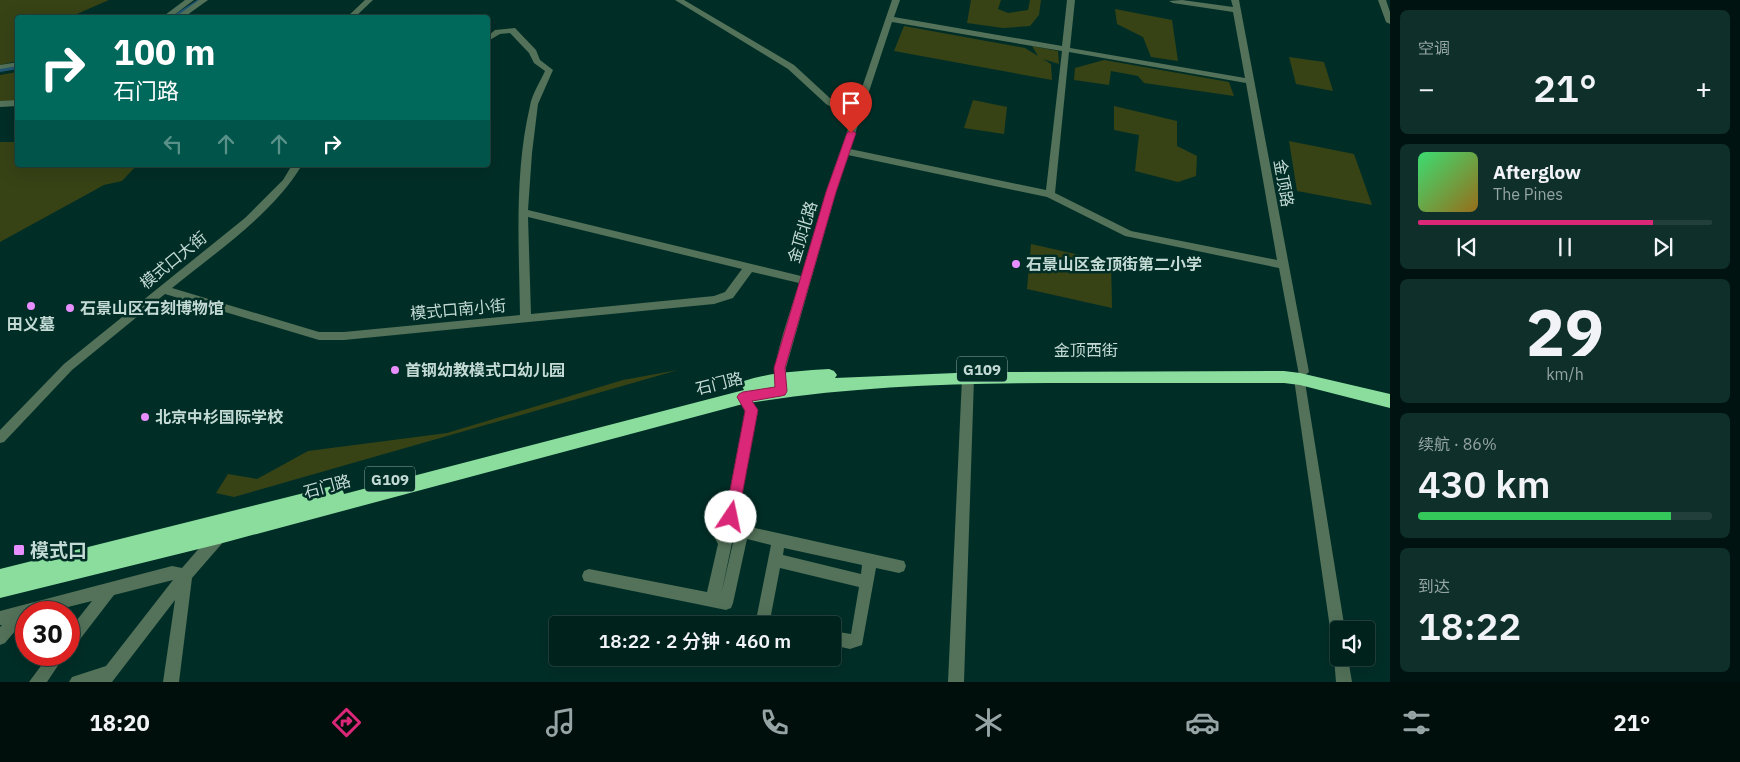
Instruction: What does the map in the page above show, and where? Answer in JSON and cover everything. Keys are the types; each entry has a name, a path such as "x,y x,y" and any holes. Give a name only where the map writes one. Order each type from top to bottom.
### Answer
{"highway":[{"name":"金顶西街","path":"780,386 822,375 958,369 1282,369 1390,401"},
{"name":"金顶西街","path":"780,386 821,386 968,378 1302,375 1390,393"},
{"name":"石门路","path":"0,578 223,528 743,397 780,386"},
{"name":"石门路","path":"0,589 585,428 780,386"}],"street":[{"path":"168,15 190,0"},
{"path":"182,15 204,0"},
{"path":"352,15 368,0"},
{"path":"679,0 791,67 805,78 828,102 844,111 858,114"},
{"name":"金顶北路","path":"780,386 780,368 805,281 845,151 896,0"},
{"path":"1050,194 1071,0"},
{"path":"1382,0 1390,22"},
{"path":"1173,1 1236,5"},
{"name":"金顶路","path":"1236,5 1284,265 1302,375 1336,621"},
{"path":"890,19 1250,81"},
{"path":"490,38 498,32 512,30 533,52 537,61 549,70 534,104 527,153 523,212 526,318"},
{"path":"0,67 15,64"},
{"path":"0,73 15,70"},
{"path":"0,104 15,103"},
{"path":"845,151 1050,194 1129,234 1284,265"},
{"name":"模式口大街","path":"0,438 68,368 248,220 287,182 296,167"},
{"path":"523,212 805,281"},
{"name":"模式口南小街","path":"163,289 319,336 344,336 714,300 730,295 749,268"},
{"path":"956,682 968,378"},
{"path":"743,397 752,410 731,517 736,526 742,532 899,566"},
{"path":"712,600 725,542 718,531 722,515 731,517"},
{"path":"77,682 107,677 223,528"},
{"path":"589,576 726,603 742,532"},
{"path":"764,616 779,540"},
{"path":"775,560 866,582"},
{"path":"841,640 850,642 857,640 870,560"},
{"path":"66,601 172,573 185,575"},
{"path":"170,682 185,575"},
{"path":"80,628 109,590"},
{"path":"0,618 15,614"},
{"path":"0,638 15,620"},
{"path":"38,682 50,666"},
{"path":"1342,666 1344,682"}],"green space":[{"path":"0,0 109,0 75,15 15,15 15,61 0,65"},
{"path":"971,0 1001,0 998,9 1008,13 1028,10 1030,0 1041,0 1039,15 1030,26 1003,28 967,23"},
{"path":"1115,9 1172,20 1178,61 1151,57 1143,37 1117,24"},
{"path":"904,26 1025,48 1038,56 1032,46 1058,51 1059,64 1043,59 1051,64 1052,80 894,51"},
{"path":"1289,57 1324,62 1333,91 1296,84"},
{"path":"1104,60 1229,82 1234,96 1144,83 1138,76 1111,71 1109,85 1074,80 1075,68"},
{"path":"15,72 15,101 0,101 0,75"},
{"path":"973,100 1007,107 1004,134 964,128"},
{"path":"1114,106 1177,121 1177,146 1197,156 1196,176 1178,182 1135,171 1139,135 1114,130"},
{"path":"1289,141 1354,154 1372,205 1297,191"},
{"path":"0,142 15,142 15,167 135,167 122,181 104,185 0,242"},
{"path":"1031,244 1111,262 1112,308 1027,289"},
{"path":"678,370 234,497 216,493 228,474 257,479 308,451 447,433 623,380"}],"waterway":[{"path":"177,15 201,0"},
{"path":"0,70 15,68"}],"place":[{"name":"石景山区金顶街第二小学","path":"1016,264"},
{"name":"田义墓","path":"31,306"},
{"name":"石景山区石刻博物馆","path":"70,308"},
{"name":"首钢幼教模式口幼儿园","path":"395,370"},
{"name":"北京中杉国际学校","path":"145,417"},
{"name":"模式口","path":"19,550"}],"route":[{"path":"731,517 752,410 743,397 781,391 779,380 780,368 831,192 851,133"}]}
